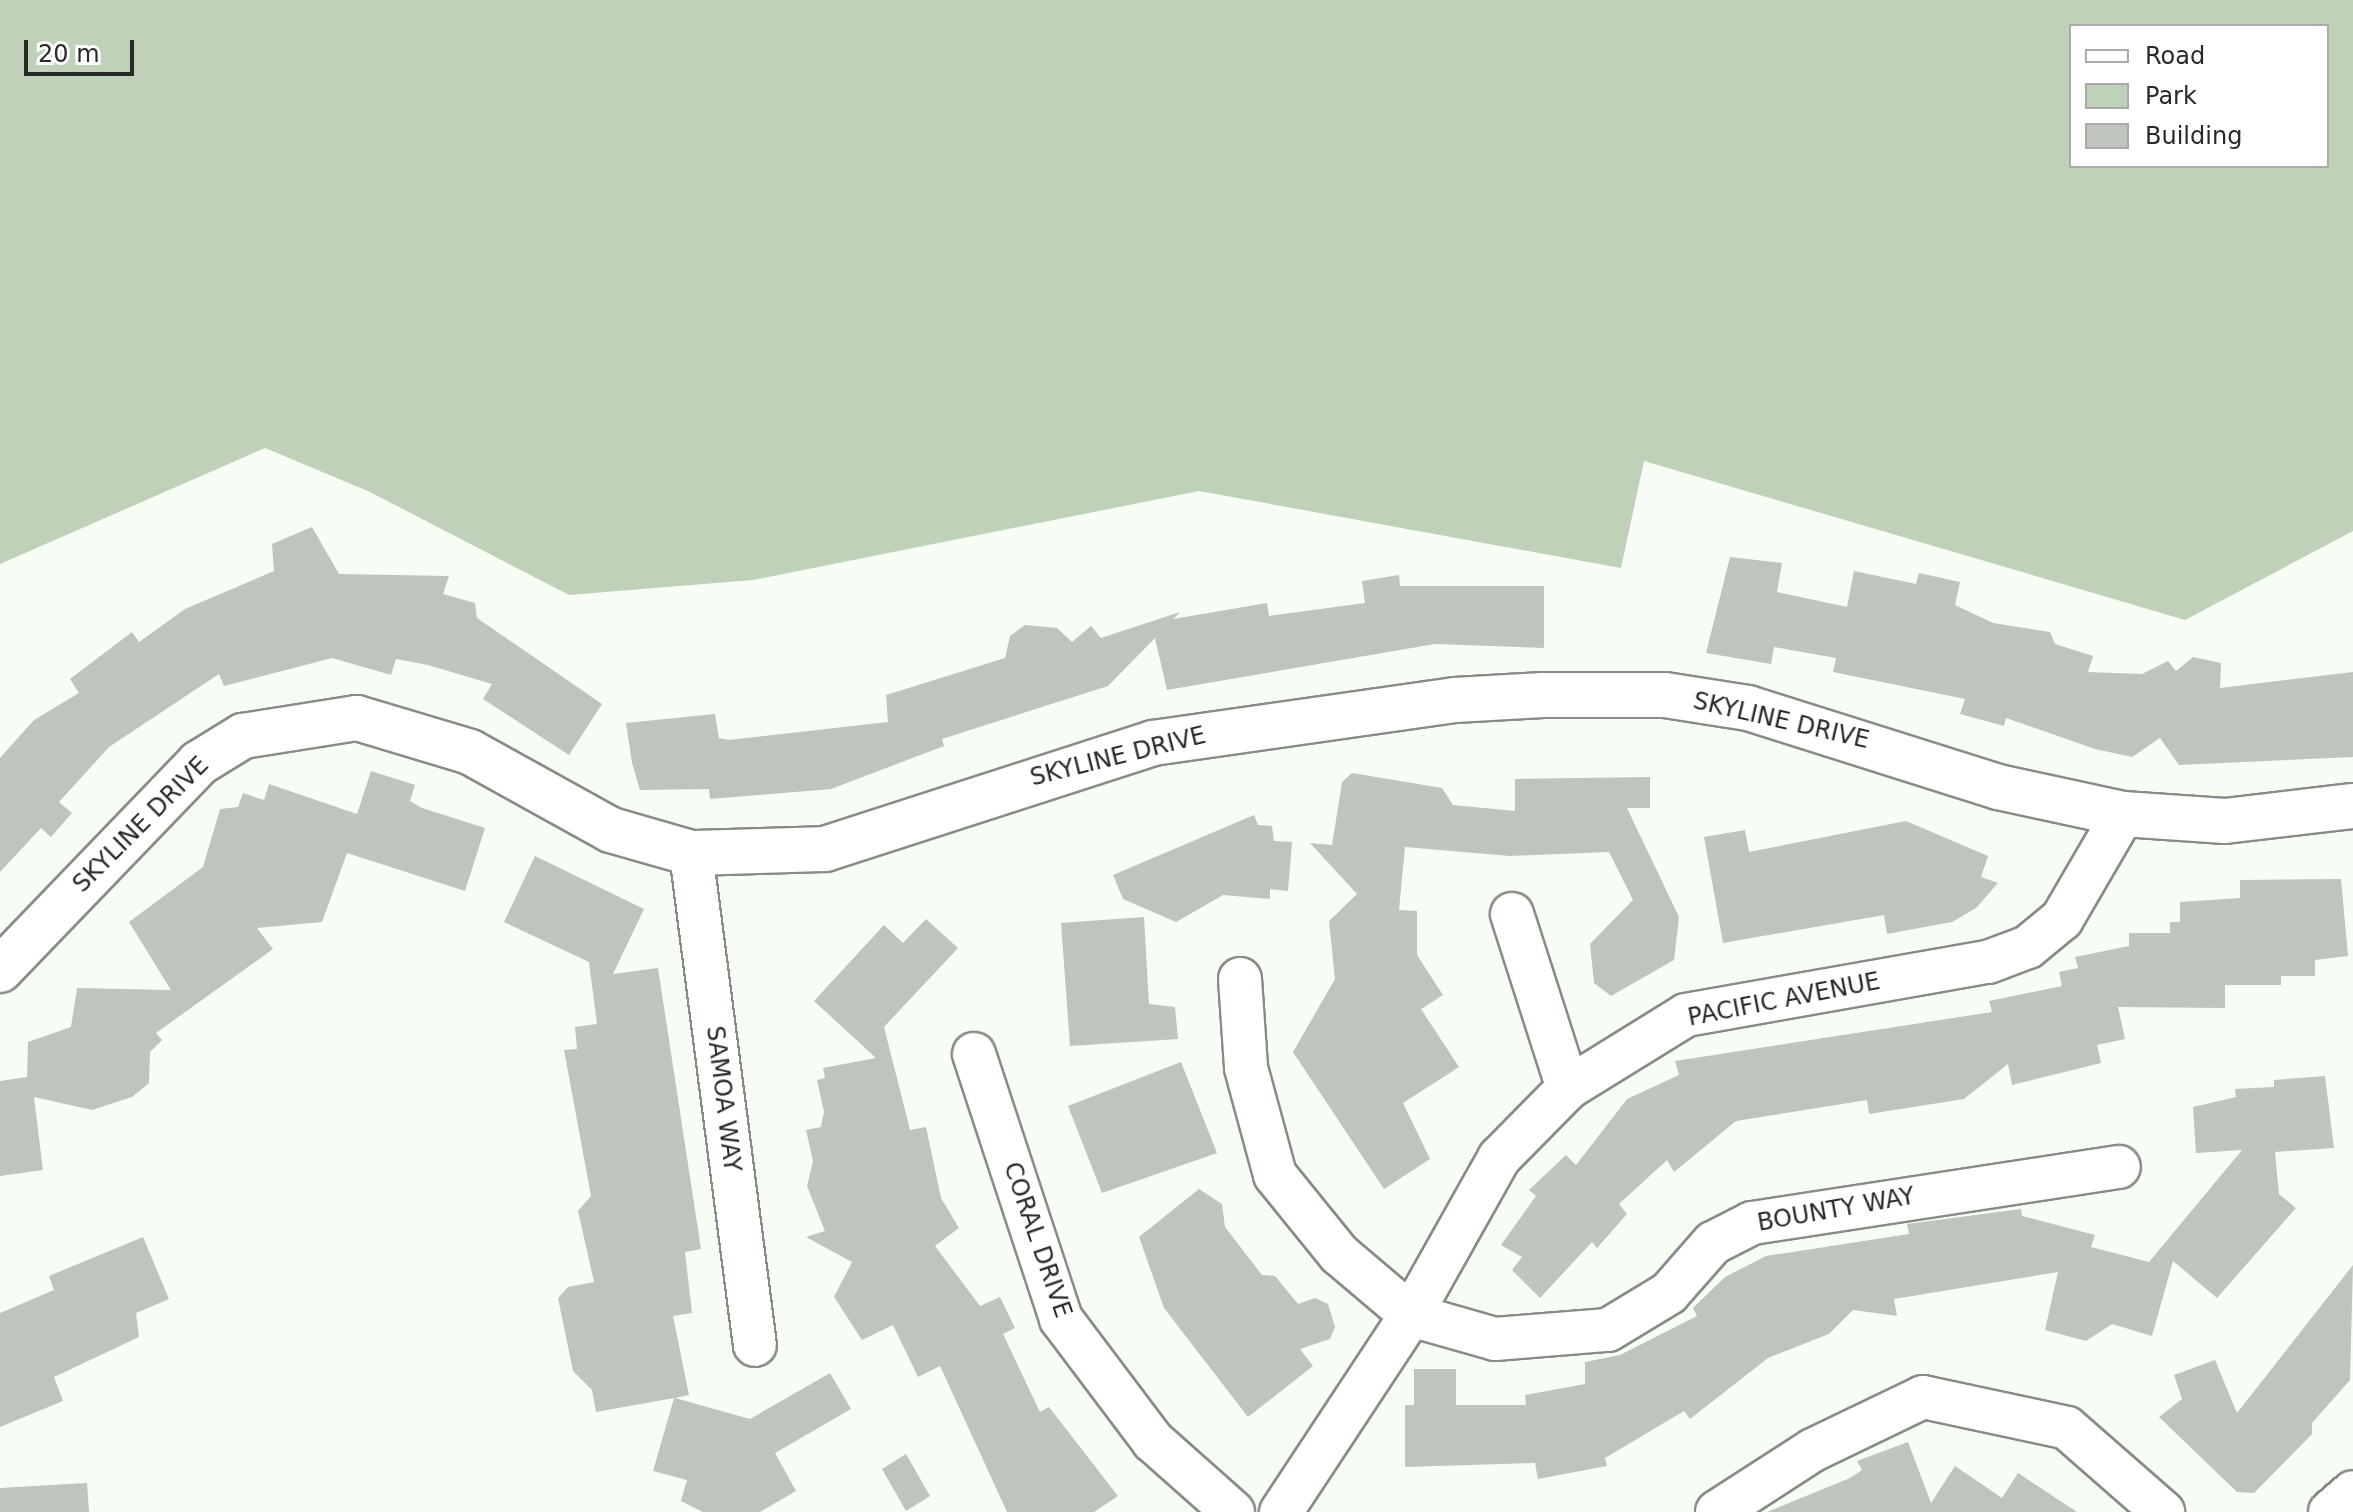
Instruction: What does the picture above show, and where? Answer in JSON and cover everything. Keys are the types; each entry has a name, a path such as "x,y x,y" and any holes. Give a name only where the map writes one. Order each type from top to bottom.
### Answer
{"street":[{"name":"SKYLINE DRIVE","path":"0,970 199,763 243,736 293,724 357,718 470,752 611,830 691,853 825,849 1153,743 1455,700 1543,695 1665,695 1748,708 1998,787 2123,814 2225,821 2353,806"},
{"name":"PACIFIC AVENUE","path":"1281,1512 1411,1315 1499,1158 1568,1088 1686,1015 1988,962 2028,947 2062,919 2123,814"},
{"name":"SAMOA WAY","path":"691,853 755,1345"},
{"path":"1512,914 1568,1088"},
{"name":"BOUNTY WAY","path":"1240,979 1246,1068 1275,1175 1339,1254 1411,1315 1495,1339 1608,1330 1669,1293 1713,1243 1752,1223 2119,1167"},
{"name":"CORAL DRIVE","path":"974,1054 1061,1319 1153,1441 1233,1512"},
{"path":"1717,1512 1813,1450 1923,1397 2067,1428 2163,1512"},
{"path":"2330,1512 2353,1492"}],"green space":[{"path":"0,0 2353,0 2353,531 2185,620 1644,461 1621,568 1199,491 753,580 569,595 370,492 265,448 0,564"}],"building":[{"path":"312,527 339,574 449,576 443,594 475,603 477,618 602,704 569,755 483,699 492,684 428,665 396,659 391,675 332,658 224,686 219,674 109,747 59,802 72,813 51,837 41,828 0,872 0,758 34,720 79,693 70,679 132,632 139,642 185,609 274,571 272,544"},
{"path":"1730,557 1782,563 1777,592 1847,607 1854,571 1916,584 1919,573 1960,582 1955,605 1993,623 2050,632 2055,644 2093,656 2088,672 2142,674 2168,661 2176,671 2193,657 2221,663 2220,688 2353,672 2353,757 2179,765 2160,738 2132,757 2095,749 2006,718 2004,726 1960,714 1965,699 1833,672 1836,658 1774,647 1771,664 1706,653"},
{"path":"1399,575 1400,586 1544,586 1544,648 1435,644 1167,690 1155,638 1108,686 942,739 944,746 831,789 710,799 709,789 640,790 632,763 626,723 715,714 719,738 729,740 888,722 886,695 1005,658 1010,636 1025,625 1057,628 1072,642 1091,626 1101,638 1180,612 1173,619 1267,603 1269,616 1365,603 1362,581"},
{"path":"371,771 415,785 410,801 422,808 485,828 465,891 347,853 322,922 257,928 273,949 156,1033 162,1040 150,1052 149,1083 132,1097 92,1110 34,1097 43,1170 0,1176 0,1081 27,1077 28,1042 71,1027 77,988 171,990 129,922 203,867 220,809 238,807 243,793 264,800 269,784 357,814"},
{"path":"1352,773 1442,788 1453,805 1515,811 1515,779 1650,777 1650,808 1627,808 1679,917 1674,960 1611,996 1594,983 1590,944 1633,900 1609,852 1510,856 1405,847 1399,910 1417,911 1417,955 1443,995 1421,1009 1459,1067 1403,1103 1430,1159 1384,1189 1293,1052 1335,979 1329,921 1357,894 1310,843 1332,845 1342,782"},
{"path":"1254,815 1258,825 1272,826 1274,841 1292,842 1288,891 1270,889 1270,899 1223,895 1176,922 1123,899 1113,875"},
{"path":"1906,821 1988,856 1981,877 1998,883 1976,908 1952,922 1887,934 1884,915 1723,943 1704,837 1745,830 1749,852"},
{"path":"535,856 644,909 613,974 658,968 701,1249 685,1252 692,1313 673,1316 689,1395 675,1398 750,1419 830,1373 851,1409 775,1453 796,1491 760,1512 703,1512 681,1501 687,1480 653,1471 674,1398 596,1412 592,1390 573,1371 558,1298 568,1287 594,1282 578,1211 591,1196 564,1050 577,1049 575,1027 597,1024 589,962 504,922"},
{"path":"2341,879 2348,956 2315,960 2315,976 2281,976 2281,985 2225,985 2225,1008 2118,1007 2125,1039 2097,1045 2101,1063 2012,1085 2008,1064 1964,1099 1869,1114 1867,1100 1736,1121 1674,1172 1667,1160 1619,1204 1627,1214 1597,1248 1592,1242 1540,1298 1512,1270 1522,1257 1501,1245 1536,1196 1529,1190 1566,1155 1576,1165 1627,1099 1679,1075 1675,1061 1992,1012 1989,1001 2062,986 2059,972 2078,968 2075,957 2129,946 2129,933 2170,933 2170,922 2180,922 2180,902 2240,898 2240,880"},
{"path":"1144,917 1149,1004 1175,1007 1178,1039 1070,1046 1061,923"},
{"path":"926,919 958,948 884,1027 910,1130 926,1127 941,1198 959,1228 935,1246 980,1306 1000,1297 1015,1328 1003,1334 1040,1412 1049,1407 1118,1496 1094,1512 1007,1512 940,1366 918,1377 893,1325 862,1340 834,1297 852,1262 806,1237 825,1231 807,1186 813,1161 806,1130 821,1127 824,1112 817,1080 825,1078 823,1068 876,1058 814,1001 884,925 903,943"},
{"path":"1181,1062 1217,1153 1102,1193 1068,1106"},
{"path":"2325,1076 2334,1148 2275,1152 2279,1194 2296,1208 2217,1298 2173,1261 2152,1336 2112,1324 2086,1341 2045,1330 2058,1272 1894,1299 1897,1316 1853,1310 1829,1334 1768,1358 1690,1419 1684,1411 1605,1458 1607,1466 1538,1479 1535,1463 1405,1467 1405,1405 1414,1405 1414,1369 1456,1369 1456,1405 1526,1405 1525,1395 1585,1384 1585,1362 1620,1355 1697,1316 1693,1308 1725,1277 1766,1256 1909,1234 1907,1224 2021,1209 2022,1216 2095,1235 2091,1247 2149,1262 2242,1150 2196,1153 2193,1107 2236,1097 2235,1089 2274,1087 2274,1080"},
{"path":"1199,1189 1222,1204 1225,1227 1262,1275 1275,1276 1298,1304 1315,1298 1328,1304 1335,1327 1330,1339 1300,1349 1313,1366 1248,1417 1164,1308 1139,1237"},
{"path":"143,1237 169,1299 136,1313 139,1337 54,1377 63,1401 0,1427 0,1313 54,1290 49,1276"},
{"path":"2353,1265 2350,1380 2312,1423 2312,1434 2254,1493 2237,1492 2159,1417 2182,1399 2174,1375 2215,1360 2237,1413"},
{"path":"1908,1442 1931,1503 1955,1466 2002,1498 2018,1473 2077,1512 1767,1512 1850,1478 1862,1470 1857,1461"},
{"path":"906,1454 930,1496 906,1511 882,1469"},
{"path":"87,1483 89,1512 0,1512 0,1488"}]}
